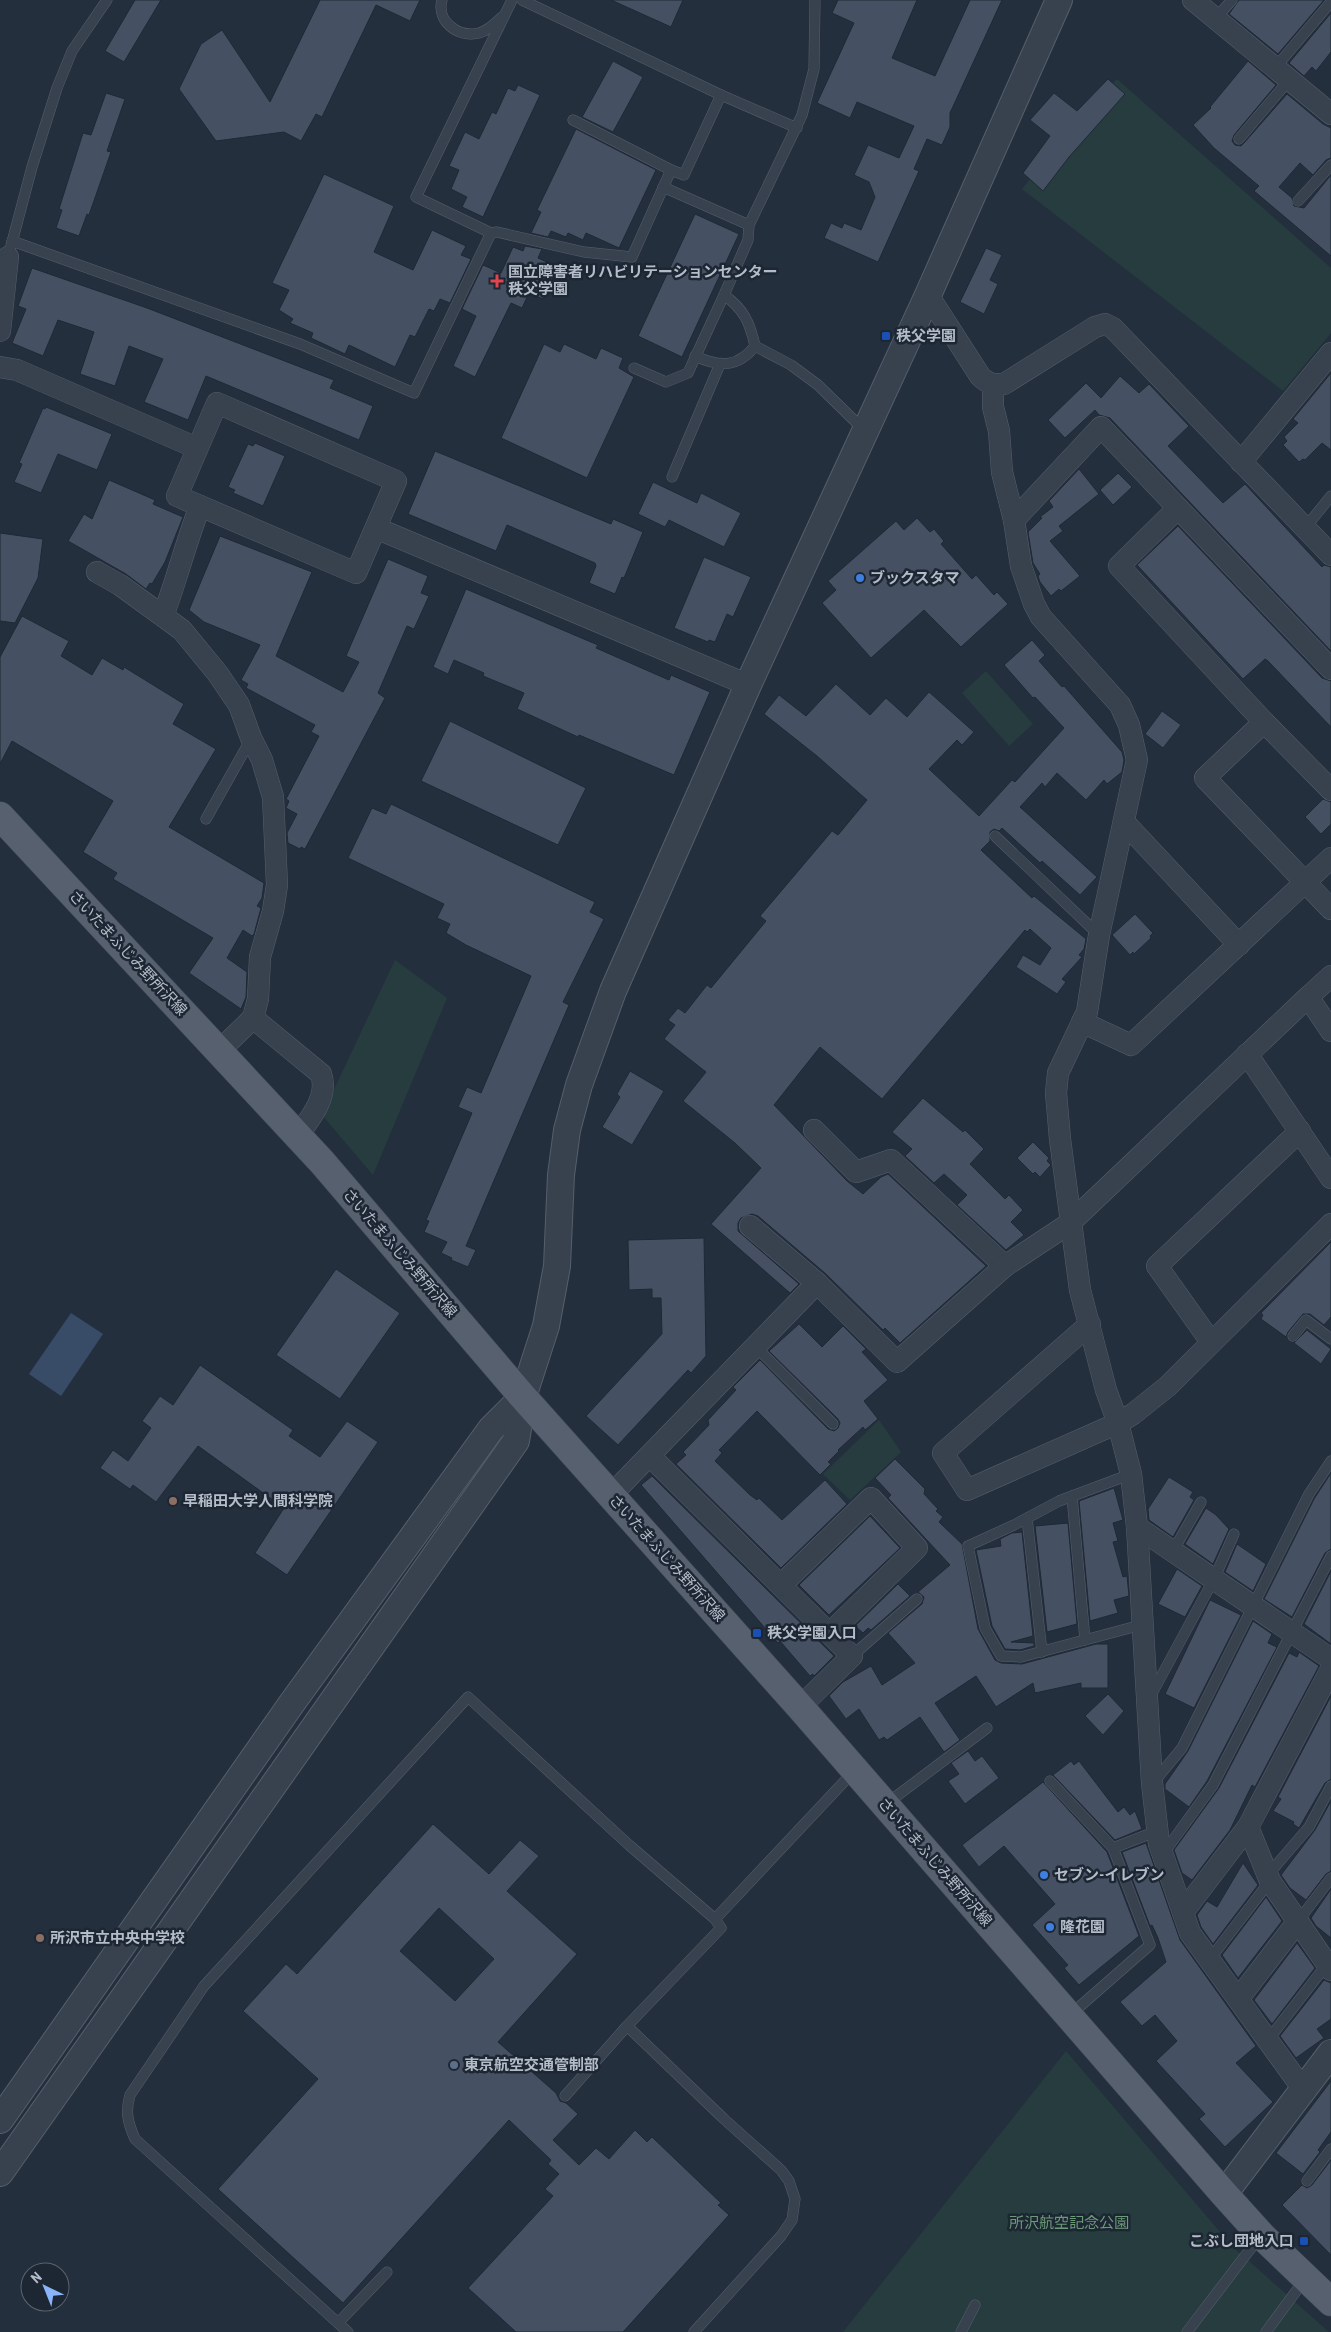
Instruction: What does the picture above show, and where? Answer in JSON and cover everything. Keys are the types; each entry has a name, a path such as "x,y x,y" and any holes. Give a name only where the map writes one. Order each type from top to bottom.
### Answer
{"main road":[{"name":"さいたまふじみ野所沢線","path":"0,816 298,1135 523,1397 800,1707 1260,2235 1331,2302"}],"street":[{"path":"0,2173 516,1441 523,1397 546,1326 557,1266 561,1175 567,1130 579,1085 613,991 748,684 928,295 1059,0"},
{"path":"1193,0 1331,114"},
{"path":"0,331 10,249"},
{"path":"928,295 980,376 986,382 993,385 1004,384 1094,327 1105,324 1114,328 1331,555"},
{"path":"1241,462 1331,353"},
{"path":"0,367 17,370 197,448"},
{"path":"993,385 993,407 999,431 1002,472 1014,520 1021,566 1034,604 1041,617 1120,705 1129,725 1137,760 1125,823 1099,935 1086,1012 1058,1072 1056,1092 1070,1223 1080,1290 1106,1390 1118,1423 1131,1474 1137,1527 1141,1625 1157,1830 1163,1854 1190,1933 1303,2089"},
{"path":"217,403 396,481 356,573 200,506 177,496 217,403"},
{"path":"1014,520 1101,427 1331,669"},
{"path":"163,616 177,577 181,557 200,506"},
{"path":"1178,508 1119,566 1264,722 1331,790"},
{"path":"376,528 748,684"},
{"path":"97,572 182,630 218,674 239,705 251,738 262,760 272,797 277,885 273,911 260,957 258,1000 253,1018 219,1051"},
{"path":"1264,722 1206,778 1331,909"},
{"path":"1125,823 1239,945"},
{"path":"1082,1022 1131,1045 1331,858"},
{"path":"750,1226 817,1283 898,1362 1005,1266 1070,1223 1331,976"},
{"path":"1308,997 1331,1031"},
{"path":"253,1018 322,1074 324,1081 322,1093 312,1114 298,1135"},
{"path":"1247,1054 1331,1178"},
{"path":"814,1130 856,1172 891,1160 1005,1266"},
{"path":"1211,1342 1157,1266 1300,1131"},
{"path":"1090,1324 943,1453 967,1490 1118,1423 1133,1414 1168,1386 1331,1224"},
{"path":"611,1495 817,1283"},
{"path":"0,2120 298,1695 491,1430 523,1397"},
{"path":"650,1456 852,1656 800,1707"},
{"path":"781,1585 871,1498 918,1548 830,1634"},
{"path":"1137,1527 1331,1659"},
{"path":"1183,1912 1248,1827 1331,1669"},
{"path":"1248,1827 1269,1879 1328,1961"},
{"path":"1238,1998 1298,1921"},
{"path":"1224,2194 1331,2054"}],"lane":[{"path":"107,0 72,51 57,88 32,168 10,249 300,344 414,393 491,233"},
{"path":"442,0 440,5 443,19 451,28 465,34 480,33 506,14"},
{"path":"512,0 416,197 491,233 497,232 584,252 632,257 671,170"},
{"path":"522,0 721,95 797,128"},
{"path":"634,368 666,382 688,373 748,240 749,225 797,128 814,69 815,0"},
{"path":"1216,19 1232,0"},
{"path":"1239,138 1331,2"},
{"path":"574,120 684,175 721,95"},
{"path":"1298,201 1331,165"},
{"path":"663,187 749,225"},
{"path":"695,356 708,362 732,363 746,358 755,346 751,327 738,305 724,295"},
{"path":"755,346 791,365 818,384 865,430"},
{"path":"672,477 720,364"},
{"path":"1305,528 1331,496"},
{"path":"206,819 251,738"},
{"path":"995,836 1099,935"},
{"path":"1293,1336 1306,1320 1331,1339"},
{"path":"756,1346 833,1424"},
{"path":"1152,1784 1182,1748 1310,1494 1331,1460"},
{"path":"1131,1474 1072,1496 968,1546 985,1628 1001,1656 1021,1657 1141,1625"},
{"path":"1072,1496 1085,1640"},
{"path":"1173,1551 1201,1502"},
{"path":"1027,1518 1042,1652"},
{"path":"1147,1700 1154,1693 1214,1579 1234,1534"},
{"path":"1163,1854 1213,1786 1331,1556"},
{"path":"852,1656 917,1600"},
{"path":"348,2332 136,2139 129,2124 126,2108 130,2095 204,1986 468,1697 629,1845 715,1919 721,1928 627,2026 566,2096"},
{"path":"885,1805 987,1728"},
{"path":"715,1919 855,1770"},
{"path":"1050,1781 1113,1848 1150,1945 1069,2016"},
{"path":"1210,1959 1309,1827 1331,1786"},
{"path":"1113,1848 1157,1830"},
{"path":"1298,1921 1331,1878"},
{"path":"1268,2040 1328,1961"},
{"path":"627,2026 724,2119 781,2170 788,2181 795,2199 792,2220 781,2236 694,2332"},
{"path":"1307,2181 1331,2149"},
{"path":"1188,2332 1260,2235"},
{"path":"338,2323 387,2272"},
{"path":"1266,2332 1305,2279"},
{"path":"961,2332 975,2305"}],"green space":[{"path":"1108,79 1113,83 1117,79 1331,268 1331,333 1283,391 1022,189 1030,179 1023,173 1052,133 1056,136"},
{"path":"986,671 1033,724 1009,746 962,693"},
{"path":"395,960 447,998 373,1175 322,1115"},
{"path":"879,1420 901,1452 850,1500 823,1474"},
{"name":"所沢航空記念公園","path":"1066,2051 1232,2246 1329,2332 843,2332"}],"water":[{"path":"71,1313 103,1334 61,1396 29,1374"}],"building":[{"path":"135,0 161,0 124,62 105,51"},
{"path":"320,0 420,0 410,21 376,5 322,117 316,114 301,141 284,132 216,141 179,89 201,44 222,30 270,102"},
{"path":"611,0 683,0 671,27"},
{"path":"838,0 917,0 892,58 935,76 970,0 1002,0 950,113 950,127 942,145 927,139 914,169 919,171 878,262 824,238 831,223 842,228 844,223 861,230 875,197 869,182 854,175 868,145 899,158 914,126 857,102 850,118 817,103 854,23 832,13"},
{"path":"1239,0 1324,0 1278,54 1229,14"},
{"path":"1331,13 1331,52 1316,71 1312,67 1304,76 1289,63"},
{"path":"613,61 643,77 613,132 582,117"},
{"path":"1248,61 1276,85 1234,135 1232,141 1235,145 1241,146 1287,94 1323,124 1331,128 1331,158 1326,160 1313,175 1300,163 1279,187 1292,198 1294,206 1304,208 1331,175 1331,256 1254,191 1259,186 1214,148 1193,125 1211,108"},
{"path":"1108,79 1125,94 1069,157 1043,191 1023,173 1050,136 1030,120 1054,93 1077,111"},
{"path":"518,85 540,95 483,217 462,207 467,197 451,189 459,170 449,166 465,132 479,139 492,112 496,114 508,88 515,91"},
{"path":"106,93 125,99 107,151 111,152 89,215 87,214 79,236 56,228 62,210 59,209 83,133 91,135"},
{"path":"576,129 656,170 619,248 586,233 583,240 568,233 566,237 551,231 548,237 531,233 541,212 537,210"},
{"path":"324,174 394,206 374,252 413,270 432,230 466,246 461,255 471,259 450,303 440,299 434,311 429,309 415,337 410,335 395,367 349,345 345,354 311,338 313,333 290,323 293,319 279,310 289,290 272,283"},
{"path":"695,214 739,234 682,357 638,336"},
{"path":"525,246 542,249 538,258 558,267 543,299 529,293 522,308 511,303 475,377 453,366 476,316 462,309 483,265 501,273 513,247 523,251"},
{"path":"986,248 1002,255 990,280 998,284 984,314 960,302"},
{"path":"32,268 147,308 334,380 330,388 373,406 359,440 206,376 188,420 144,402 163,359 129,346 115,386 80,374 94,332 58,320 43,356 12,343 26,309 18,306"},
{"path":"544,344 560,352 564,344 596,359 601,348 623,358 619,368 634,377 587,478 501,438"},
{"path":"1331,373 1331,450 1322,443 1305,460 1303,459 1299,462 1283,445 1287,441 1284,437 1298,423 1293,419"},
{"path":"1120,376 1139,393 1149,384 1189,426 1168,446 1223,503 1245,484 1322,567 1324,565 1331,567 1331,651 1110,418 1099,415 1095,410 1065,438 1048,420 1086,383 1101,398"},
{"path":"46,407 112,434 97,470 58,454 41,493 14,482 22,464 19,463 43,408 45,409"},
{"path":"255,443 285,456 263,506 233,493 235,490 228,487 248,444 253,446"},
{"path":"435,451 611,524 613,519 643,532 624,578 622,577 615,594 589,583 596,566 595,563 507,525 496,551 408,514"},
{"path":"1079,469 1099,494 1059,526 1063,531 1050,541 1080,576 1061,591 1059,589 1051,596 1040,582 1038,576 1040,574 1033,563 1028,532 1042,518 1040,517 1053,507 1049,501"},
{"path":"1118,473 1132,487 1113,505 1100,490"},
{"path":"109,480 155,500 153,504 183,517 165,562 152,584 150,583 146,589 126,574 68,541 84,514 92,519"},
{"path":"653,482 697,503 701,493 741,513 724,547 669,520 665,527 638,514"},
{"path":"917,518 930,532 934,529 944,541 941,544 972,579 976,575 994,595 997,592 1008,604 961,647 924,610 871,658 822,603 836,590 828,581 896,521 904,530"},
{"path":"1178,526 1322,678 1331,681 1331,727 1265,659 1243,679 1137,565"},
{"path":"0,533 43,539 38,578 15,623 0,621"},
{"path":"220,536 312,572 276,656 343,692 359,662 346,656 388,559 428,576 421,593 429,596 414,629 407,626 378,693 385,698 305,849 301,847 300,849 288,843 287,833 297,814 286,808 289,801 286,799 319,736 311,732 315,725 246,688 248,684 241,680 260,645 204,622 189,610"},
{"path":"704,557 751,577 733,617 727,614 715,642 709,640 708,642 674,628"},
{"path":"466,589 598,645 596,648 669,680 671,675 710,692 674,775 579,735 578,737 517,709 524,693 483,676 484,673 454,660 448,674 433,667"},
{"path":"22,616 69,641 61,656 92,675 102,658 123,670 124,667 184,704 173,724 216,749 169,827 264,883 262,898 257,906 261,908 254,934 252,936 243,930 227,958 247,972 246,997 241,1009 189,973 213,938 113,879 117,873 83,852 113,801 12,741 0,764 0,657"},
{"path":"1032,640 1045,655 1039,661 1062,687 1064,686 1122,752 1124,760 1122,772 1107,784 1104,780 1086,800 1057,773 1045,787 1042,783 1020,807 1097,877 1080,895 1042,861 1040,863 1002,828 999,831 994,829 990,832 990,841 981,850 1032,898 1034,896 1086,939 1084,949 1079,955 1082,957 1062,979 1066,982 1057,994 1016,967 1023,955 1040,965 1051,948 1030,929 1027,932 1025,930 882,1099 820,1047 774,1105 847,1181 863,1194 881,1177 888,1174 986,1266 900,1343 885,1328 883,1330 826,1274 758,1216 752,1214 741,1218 738,1223 738,1231 799,1284 790,1293 711,1224 761,1168 735,1143 683,1101 706,1072 664,1039 675,1025 668,1020 678,1008 685,1013 707,985 711,988 766,921 760,916 832,831 838,835 867,800 817,756 764,714 779,695 806,716 836,684 870,715 886,698 907,717 929,692 974,732 962,745 957,740 929,769 979,816 1012,780 1015,782 1064,728 1035,697 1033,698 1004,665"},
{"path":"1162,711 1181,725 1163,748 1145,734"},
{"path":"450,721 586,788 558,845 421,781"},
{"path":"1323,799 1331,802 1331,824 1321,834 1305,817"},
{"path":"391,804 595,902 590,912 604,919 563,1002 569,1005 466,1246 476,1250 468,1267 451,1260 452,1258 441,1253 447,1242 424,1232 429,1221 426,1220 472,1113 458,1107 467,1087 481,1093 531,976 466,945 446,933 450,924 437,918 444,904 348,858 372,808 386,814"},
{"path":"1135,914 1153,933 1150,936 1151,938 1134,954 1133,952 1130,955 1112,935"},
{"path":"630,1071 664,1091 632,1145 602,1127 620,1097 617,1094"},
{"path":"923,1098 963,1132 965,1130 984,1149 970,1164 1005,1199 1009,1195 1023,1210 1011,1222 1024,1235 1006,1250 957,1205 967,1195 944,1174 934,1183 905,1156 912,1149 892,1132"},
{"path":"1033,1142 1049,1158 1047,1161 1051,1165 1040,1177 1035,1172 1033,1174 1017,1158"},
{"path":"704,1238 706,1356 691,1373 688,1370 618,1445 586,1416 662,1334 661,1298 652,1298 652,1289 629,1290 628,1240"},
{"path":"1331,1242 1331,1317 1324,1325 1310,1314 1303,1314 1286,1337 1261,1319 1263,1315 1261,1313"},
{"path":"336,1269 400,1313 340,1399 276,1355"},
{"path":"799,1324 822,1347 843,1326 866,1349 862,1352 888,1380 864,1401 878,1419 865,1430 863,1427 838,1450 828,1462 831,1464 820,1475 757,1411 719,1450 722,1453 715,1461 750,1495 757,1500 759,1498 782,1520 825,1480 847,1504 781,1568 676,1464 686,1455 683,1452 709,1425 708,1420 736,1390 733,1387 760,1360 828,1429 834,1431 838,1428 840,1423 838,1419 769,1351"},
{"path":"1307,1330 1331,1349 1321,1364 1294,1343"},
{"path":"200,1365 293,1430 289,1436 320,1457 347,1421 378,1442 287,1575 255,1553 284,1508 198,1446 156,1502 133,1485 130,1489 100,1468 113,1450 128,1461 151,1428 142,1421 160,1396 173,1405"},
{"path":"895,1459 925,1489 924,1494 938,1509 936,1511 943,1517 939,1522 962,1544 978,1629 995,1660 1001,1663 1022,1664 1096,1644 1108,1644 1108,1688 1081,1688 1081,1683 1035,1693 1033,1683 996,1707 976,1676 935,1703 960,1740 944,1752 920,1717 887,1740 884,1737 879,1740 859,1709 846,1719 829,1696 843,1682 871,1666 882,1685 915,1663 888,1633 922,1604 924,1597 918,1592 950,1565 888,1498 891,1495 875,1478"},
{"path":"1331,1473 1331,1549 1325,1553 1292,1617 1264,1599 1314,1499"},
{"path":"652,1476 834,1656 814,1676 813,1674 810,1676 780,1641 778,1643 641,1485"},
{"path":"1169,1477 1193,1492 1190,1497 1194,1500 1173,1537 1149,1520 1148,1509"},
{"path":"1114,1488 1123,1520 1113,1523 1118,1541 1113,1542 1123,1577 1127,1576 1129,1596 1114,1600 1118,1613 1090,1621 1079,1501"},
{"path":"1206,1508 1216,1515 1229,1529 1213,1564 1185,1544"},
{"path":"870,1516 900,1548 829,1615 799,1585"},
{"path":"1068,1523 1077,1624 1047,1632 1035,1526"},
{"path":"1022,1532 1033,1636 1011,1642 1034,1643 1034,1646 1020,1650 1005,1649 992,1626 976,1550 1001,1546 1000,1539 1012,1533"},
{"path":"1237,1544 1266,1564 1253,1591 1225,1572"},
{"path":"1177,1569 1202,1586 1185,1617 1158,1604"},
{"path":"1331,1571 1331,1644 1304,1624"},
{"path":"898,1584 910,1596 871,1630 868,1628 863,1633 855,1626"},
{"path":"1210,1600 1241,1615 1194,1708 1165,1694"},
{"path":"1253,1621 1272,1634 1268,1643 1277,1647 1207,1781 1189,1807 1165,1789 1165,1784 1188,1751"},
{"path":"1299,1652 1319,1666 1255,1787 1252,1785 1230,1830 1192,1880 1182,1873 1174,1850 1219,1788 1289,1653 1297,1657"},
{"path":"1108,1694 1124,1711 1103,1735 1085,1716"},
{"path":"1331,1696 1331,1779 1325,1783 1299,1828 1293,1824 1294,1822 1273,1811 1281,1799 1278,1797"},
{"path":"968,1751 975,1761 982,1756 999,1778 965,1804 948,1781 959,1774 951,1763"},
{"path":"1071,1761 1074,1765 1079,1761 1118,1812 1124,1807 1130,1815 1135,1811 1142,1829 1115,1840 1053,1775"},
{"path":"1043,1782 1107,1852 1139,1936 1079,1985 1064,1968 1068,1965 1032,1925 1055,1904 1004,1846 979,1867 962,1845"},
{"path":"1331,1801 1331,1871 1326,1874 1306,1900 1290,1888 1281,1875 1315,1830"},
{"path":"433,1824 489,1874 520,1840 539,1856 507,1891 577,1954 498,2042 556,2093 560,2101 566,2103 578,2114 553,2140 579,2165 596,2148 609,2159 635,2130 647,2142 652,2137 721,2203 718,2205 729,2215 623,2332 516,2332 468,2288 553,2196 545,2189 559,2174 548,2164 551,2160 509,2120 343,2303 218,2189 318,2079 243,2011 286,1964 297,1974","holes":["439,1908 494,1959 455,2001 400,1951"]},
{"path":"1146,1843 1180,1940 1256,2046 1236,2063 1273,2102 1225,2147 1199,2119 1205,2114 1156,2061 1177,2041 1155,2015 1142,2026 1120,2002 1166,1962 1122,1852"},
{"path":"1243,1863 1258,1885 1213,1944 1201,1927 1197,1915 1207,1901 1217,1907"},
{"path":"1331,1889 1331,1938 1316,1926 1311,1918"},
{"path":"1266,1897 1282,1921 1238,1978 1222,1955"},
{"path":"1297,1943 1315,1968 1272,2024 1254,2000"},
{"path":"1324,1980 1331,1983 1331,2019 1317,2029 1324,2038 1296,2058 1280,2036"},
{"path":"1331,2081 1331,2132 1318,2150 1320,2152 1303,2174 1276,2153"},
{"path":"1331,2160 1331,2255 1282,2205 1302,2185 1307,2188 1312,2185"}],"place":[{"name":"国立障害者リハビリテーションセンター 秩父学園","path":"497,281"},
{"name":"秩父学園","path":"886,336"},
{"name":"ブックスタマ","path":"860,578"},
{"name":"早稲田大学人間科学院","path":"173,1501"},
{"name":"秩父学園入口","path":"757,1633"},
{"name":"セブン-イレブン","path":"1044,1875"},
{"name":"隆花園","path":"1050,1927"},
{"name":"所沢市立中央中学校","path":"40,1938"},
{"name":"東京航空交通管制部","path":"454,2065"},
{"name":"こぶし団地入口","path":"1304,2241"}]}
